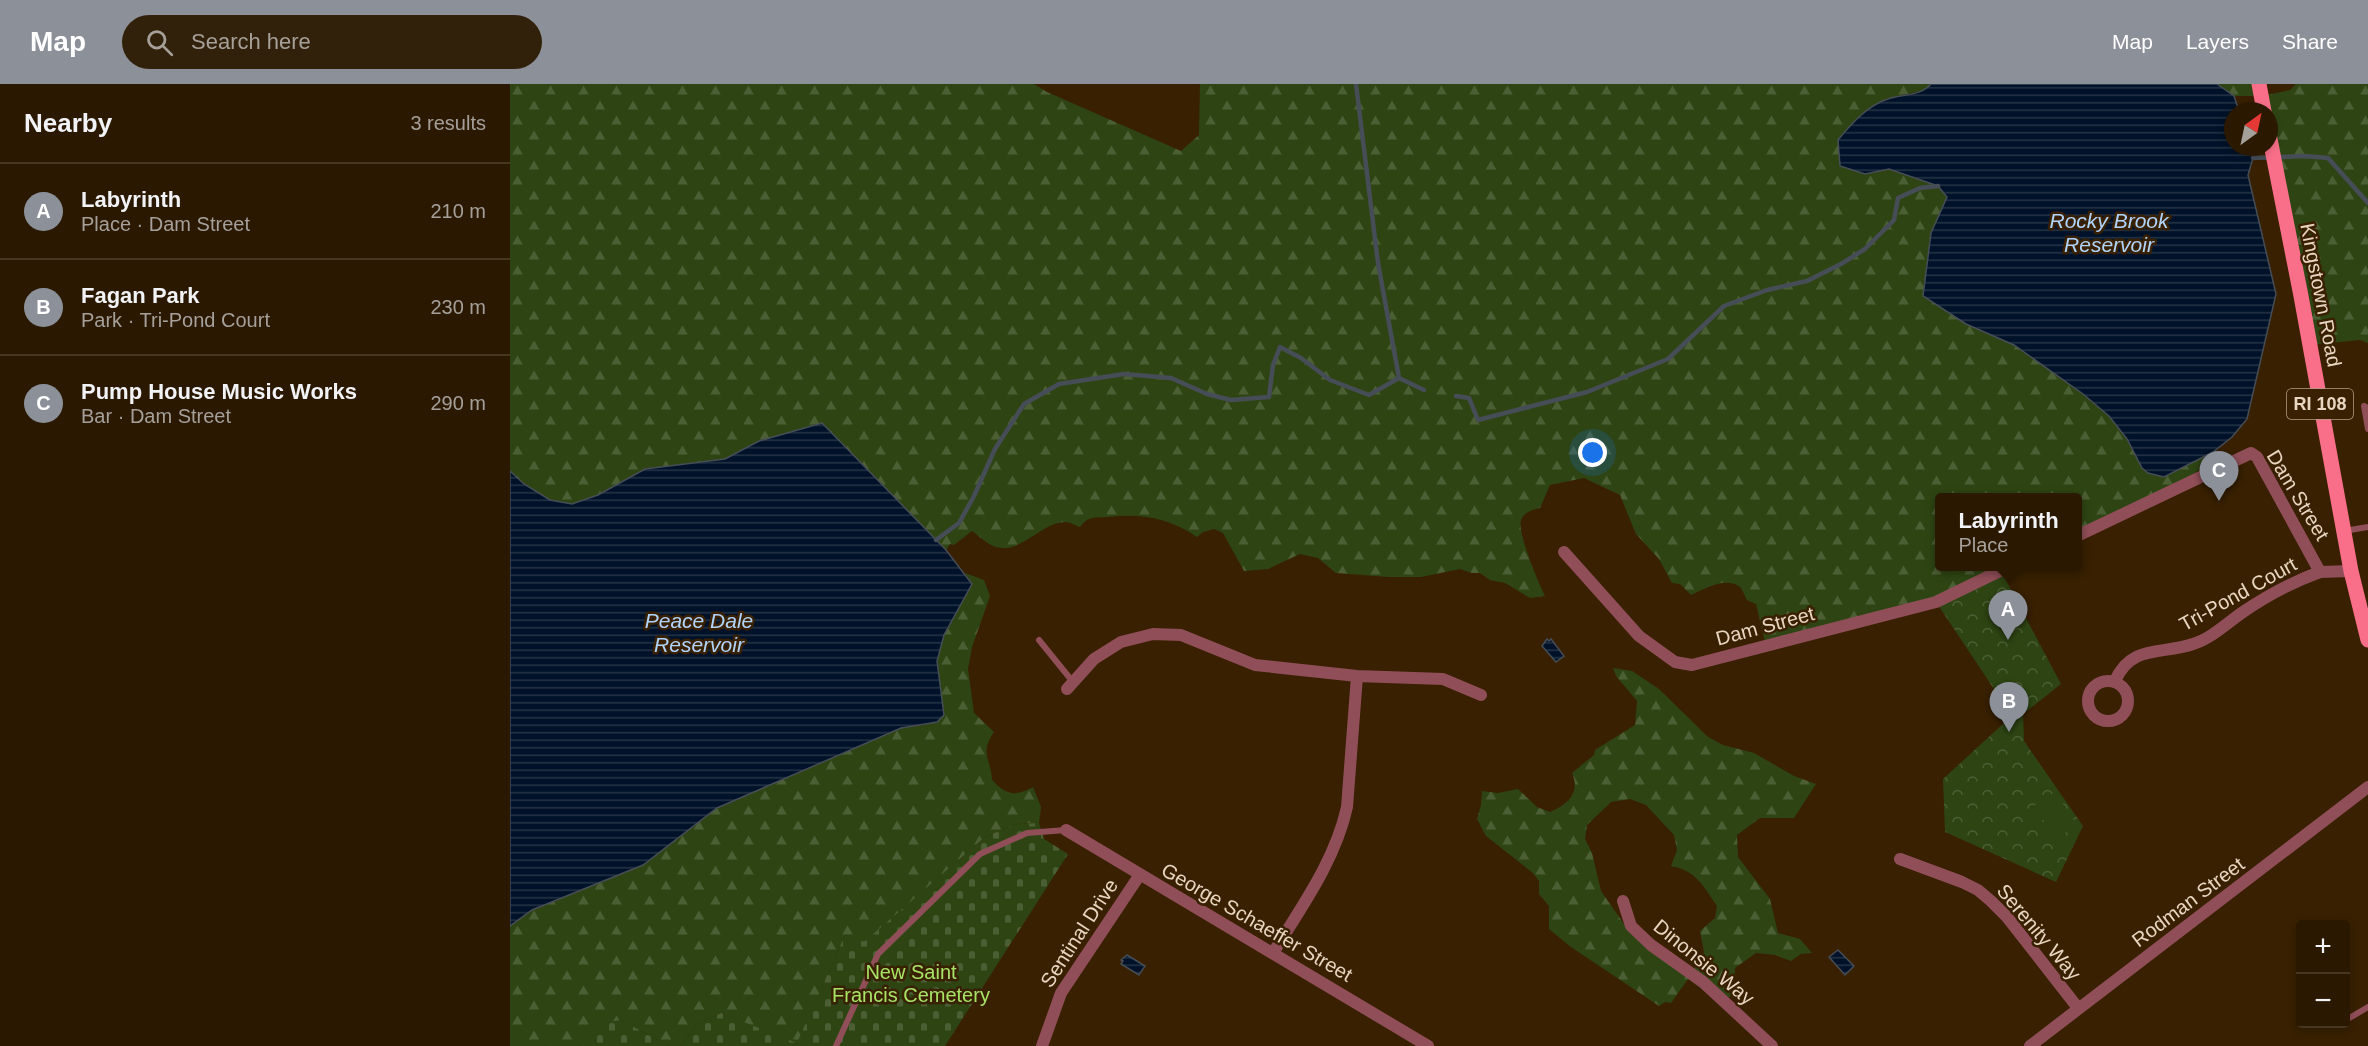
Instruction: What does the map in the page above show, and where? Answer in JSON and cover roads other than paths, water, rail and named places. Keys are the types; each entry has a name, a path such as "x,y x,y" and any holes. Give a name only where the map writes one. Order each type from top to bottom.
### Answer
{"main road":[{"path":"2259,84 2263,102"},
{"name":"Kingstown Road","path":"2274,156 2350,571 2368,640"}],"street":[{"name":"Dam Street","path":"2082,534 2252,453 2258,458 2320,572 2350,571"},
{"name":"Dam Street","path":"1564,552 1639,636 1675,662 1692,664 1936,602 2002,571"},
{"name":"Tri-Pond Court","path":"2115,681 2130,659 2154,651 2193,645 2217,632 2277,590 2320,572"},
{"path":"1070,686 1094,659 1121,642 1154,634 1181,635 1255,664 1357,676 1443,679 1480,695"},
{"path":"1273,953 1329,863 1343,826 1347,807 1357,676"},
{"name":"Rodman Street","path":"2030,1046 2368,787"},
{"name":"George Schaeffer Street","path":"1066,830 1139,876 1428,1046"},
{"name":"Serenity Way","path":"1900,859 1978,890 2007,917 2078,1008"},
{"name":"Sentinal Drive","path":"1042,1046 1061,993 1139,876"},
{"name":"Dinonsie Way","path":"1623,901 1631,926 1638,933 1703,982 1772,1046"}],"lane":[{"path":"2368,408 2364,406 2368,429"},
{"path":"2343,531 2368,527"},
{"path":"1039,640 1070,686"},
{"path":"836,1046 878,954 980,854 1028,833 1066,830"},
{"path":"2350,1018 2368,1007"}],"water":[{"name":"Rocky Brook Reservoir","path":"1931,84 2217,84 2234,96 2236,102 2224,102 2224,156 2252,156 2248,175 2276,294 2247,419 2232,437 2213,452 2164,477 2148,473 2142,468 2127,439 2109,416 2083,394 2014,345 1966,324 1923,296 1931,233 1947,197 1938,186 1889,169 1865,174 1840,166 1838,140 1867,110 1888,99 1917,93"},
{"name":"Peace Dale Reservoir","path":"822,423 946,550 972,584 944,635 937,661 944,715 937,722 901,728 717,808 643,865 532,910 510,926 510,471 524,484 550,500 572,504 598,495 645,469 725,459 759,441"},
{"path":"1547,639 1549,641 1551,639 1564,656 1556,662 1542,646"},
{"path":"1838,950 1854,966 1845,975 1829,957"},
{"path":"1127,955 1145,966 1139,975 1121,964 1123,961 1121,960"}],"waterway":[{"path":"1356,84 1378,263 1399,378"},
{"path":"2253,158 2304,156 2328,158 2368,203"},
{"path":"1456,396 1469,398 1478,420 1587,392 1668,359 1724,306 1767,290 1807,281 1841,264 1865,249 1894,220 1898,198 1920,188 1938,186"},
{"path":"936,540 959,523 995,449 1024,404 1059,384 1124,374 1171,378 1207,394 1231,400 1269,397 1273,365 1280,347 1301,358 1330,380 1369,395 1399,378 1424,390"}],"place":[{"name":"Pump House Music Works","path":"2219,501"},
{"name":"Labyrinth","path":"2008,640"},
{"name":"Fagan Park","path":"2009,732"}],"park label":[{"name":"New Saint Francis Cemetery","path":"911,984"}]}
